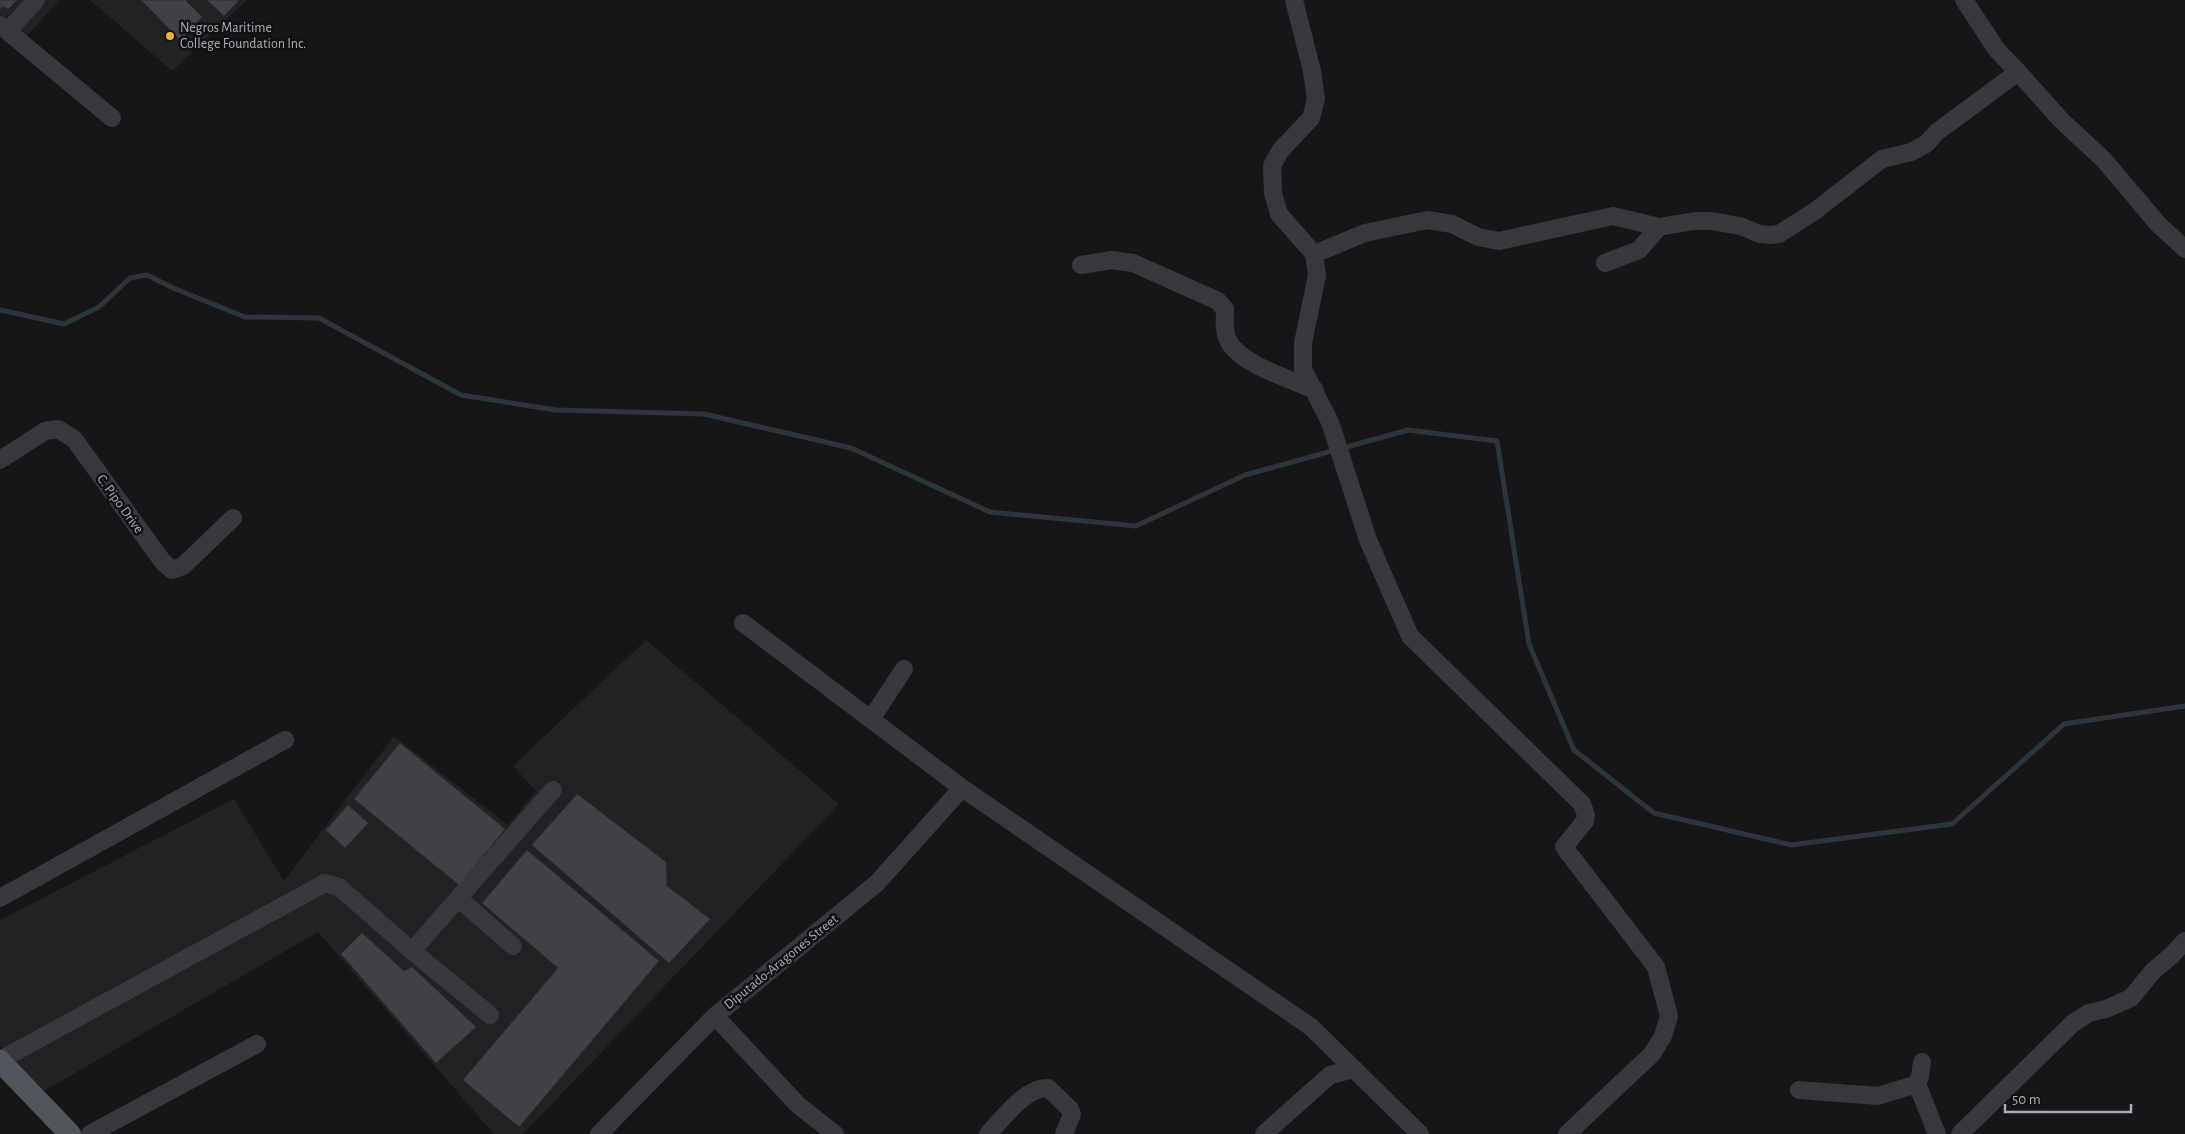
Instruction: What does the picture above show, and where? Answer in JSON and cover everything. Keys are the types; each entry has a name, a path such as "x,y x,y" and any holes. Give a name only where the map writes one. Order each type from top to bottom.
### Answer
{"main road":[{"path":"0,1061 70,1134"}],"street":[{"path":"36,0 4,28 112,118"},
{"path":"1294,0 1312,72 1316,99 1311,118 1280,151 1272,166 1273,193 1279,214 1314,254 1318,276 1303,343 1303,369 1330,422 1368,540 1410,636 1582,804 1586,815 1584,821 1564,848 1656,967 1669,1016 1663,1036 1652,1054 1566,1134"},
{"path":"1964,0 1997,50 2061,120 2104,160 2158,224 2185,249"},
{"path":"1314,254 1365,233 1427,220 1452,224 1478,237 1499,241 1613,216 1658,227 1694,221 1711,221 1740,226 1760,234 1779,234 1815,211 1882,159 1911,152 1926,144 1937,132 2018,72"},
{"path":"1605,264 1640,250 1658,227"},
{"path":"1081,265 1112,260 1133,263 1218,301 1225,309 1224,326 1228,340 1235,350 1265,370 1315,390"},
{"name":"C. Pipo Drive","path":"0,460 45,431 58,429 74,439 163,562 172,570 184,566 233,518"},
{"path":"743,623 962,788 1311,1027 1420,1134"},
{"path":"870,719 904,669"},
{"path":"0,898 285,740"},
{"name":"Diputado-Aragones Street","path":"599,1134 715,1016 878,883 962,788"},
{"path":"412,951 553,790"},
{"path":"0,1061 325,883 339,887 412,951 490,1015"},
{"path":"458,898 513,946"},
{"path":"1960,1134 2073,1023 2089,1014 2131,998 2153,972 2185,941"},
{"path":"715,1016 798,1105 835,1134"},
{"path":"90,1134 257,1044"},
{"path":"1799,1090 1878,1096 1917,1084 1920,1078 1922,1062"},
{"path":"1264,1134 1330,1075 1354,1069"},
{"path":"1917,1084 1937,1134"},
{"path":"988,1134 1028,1093 1039,1088 1048,1088 1070,1109 1072,1114 1064,1134"}],"shaded area":[{"path":"0,0 59,0 27,36 0,15"},
{"name":"Negros Maritime College Foundation Inc.","path":"90,0 247,0 172,71"},
{"path":"646,640 839,804 523,1134 494,1134 318,932 44,1091 0,1046 0,920 234,799 284,881 394,736 508,825 536,791 513,766"}],"building":[{"path":"0,0 17,0 8,9 3,6 0,9"},
{"path":"141,0 185,0 202,17 180,40"},
{"path":"207,0 239,0 224,16"},
{"path":"400,743 505,829 459,885 354,799"},
{"path":"577,794 666,862 667,886 710,919 669,963 532,845"},
{"path":"348,805 368,823 345,848 326,830"},
{"path":"527,850 659,961 519,1127 463,1080 558,968 482,903"},
{"path":"362,933 404,971 412,967 476,1027 436,1063 341,954"}],"waterway":[{"path":"0,310 64,324 99,307 130,278 147,275 173,288 245,317 319,318 461,395 556,410 704,414 851,448 990,512 1136,526 1245,475 1408,430 1497,441 1529,644 1574,750 1654,813 1791,845 1952,824 2064,724 2185,706"}],"place":[{"name":"Negros Maritime College Foundation Inc.","path":"170,36"}]}
